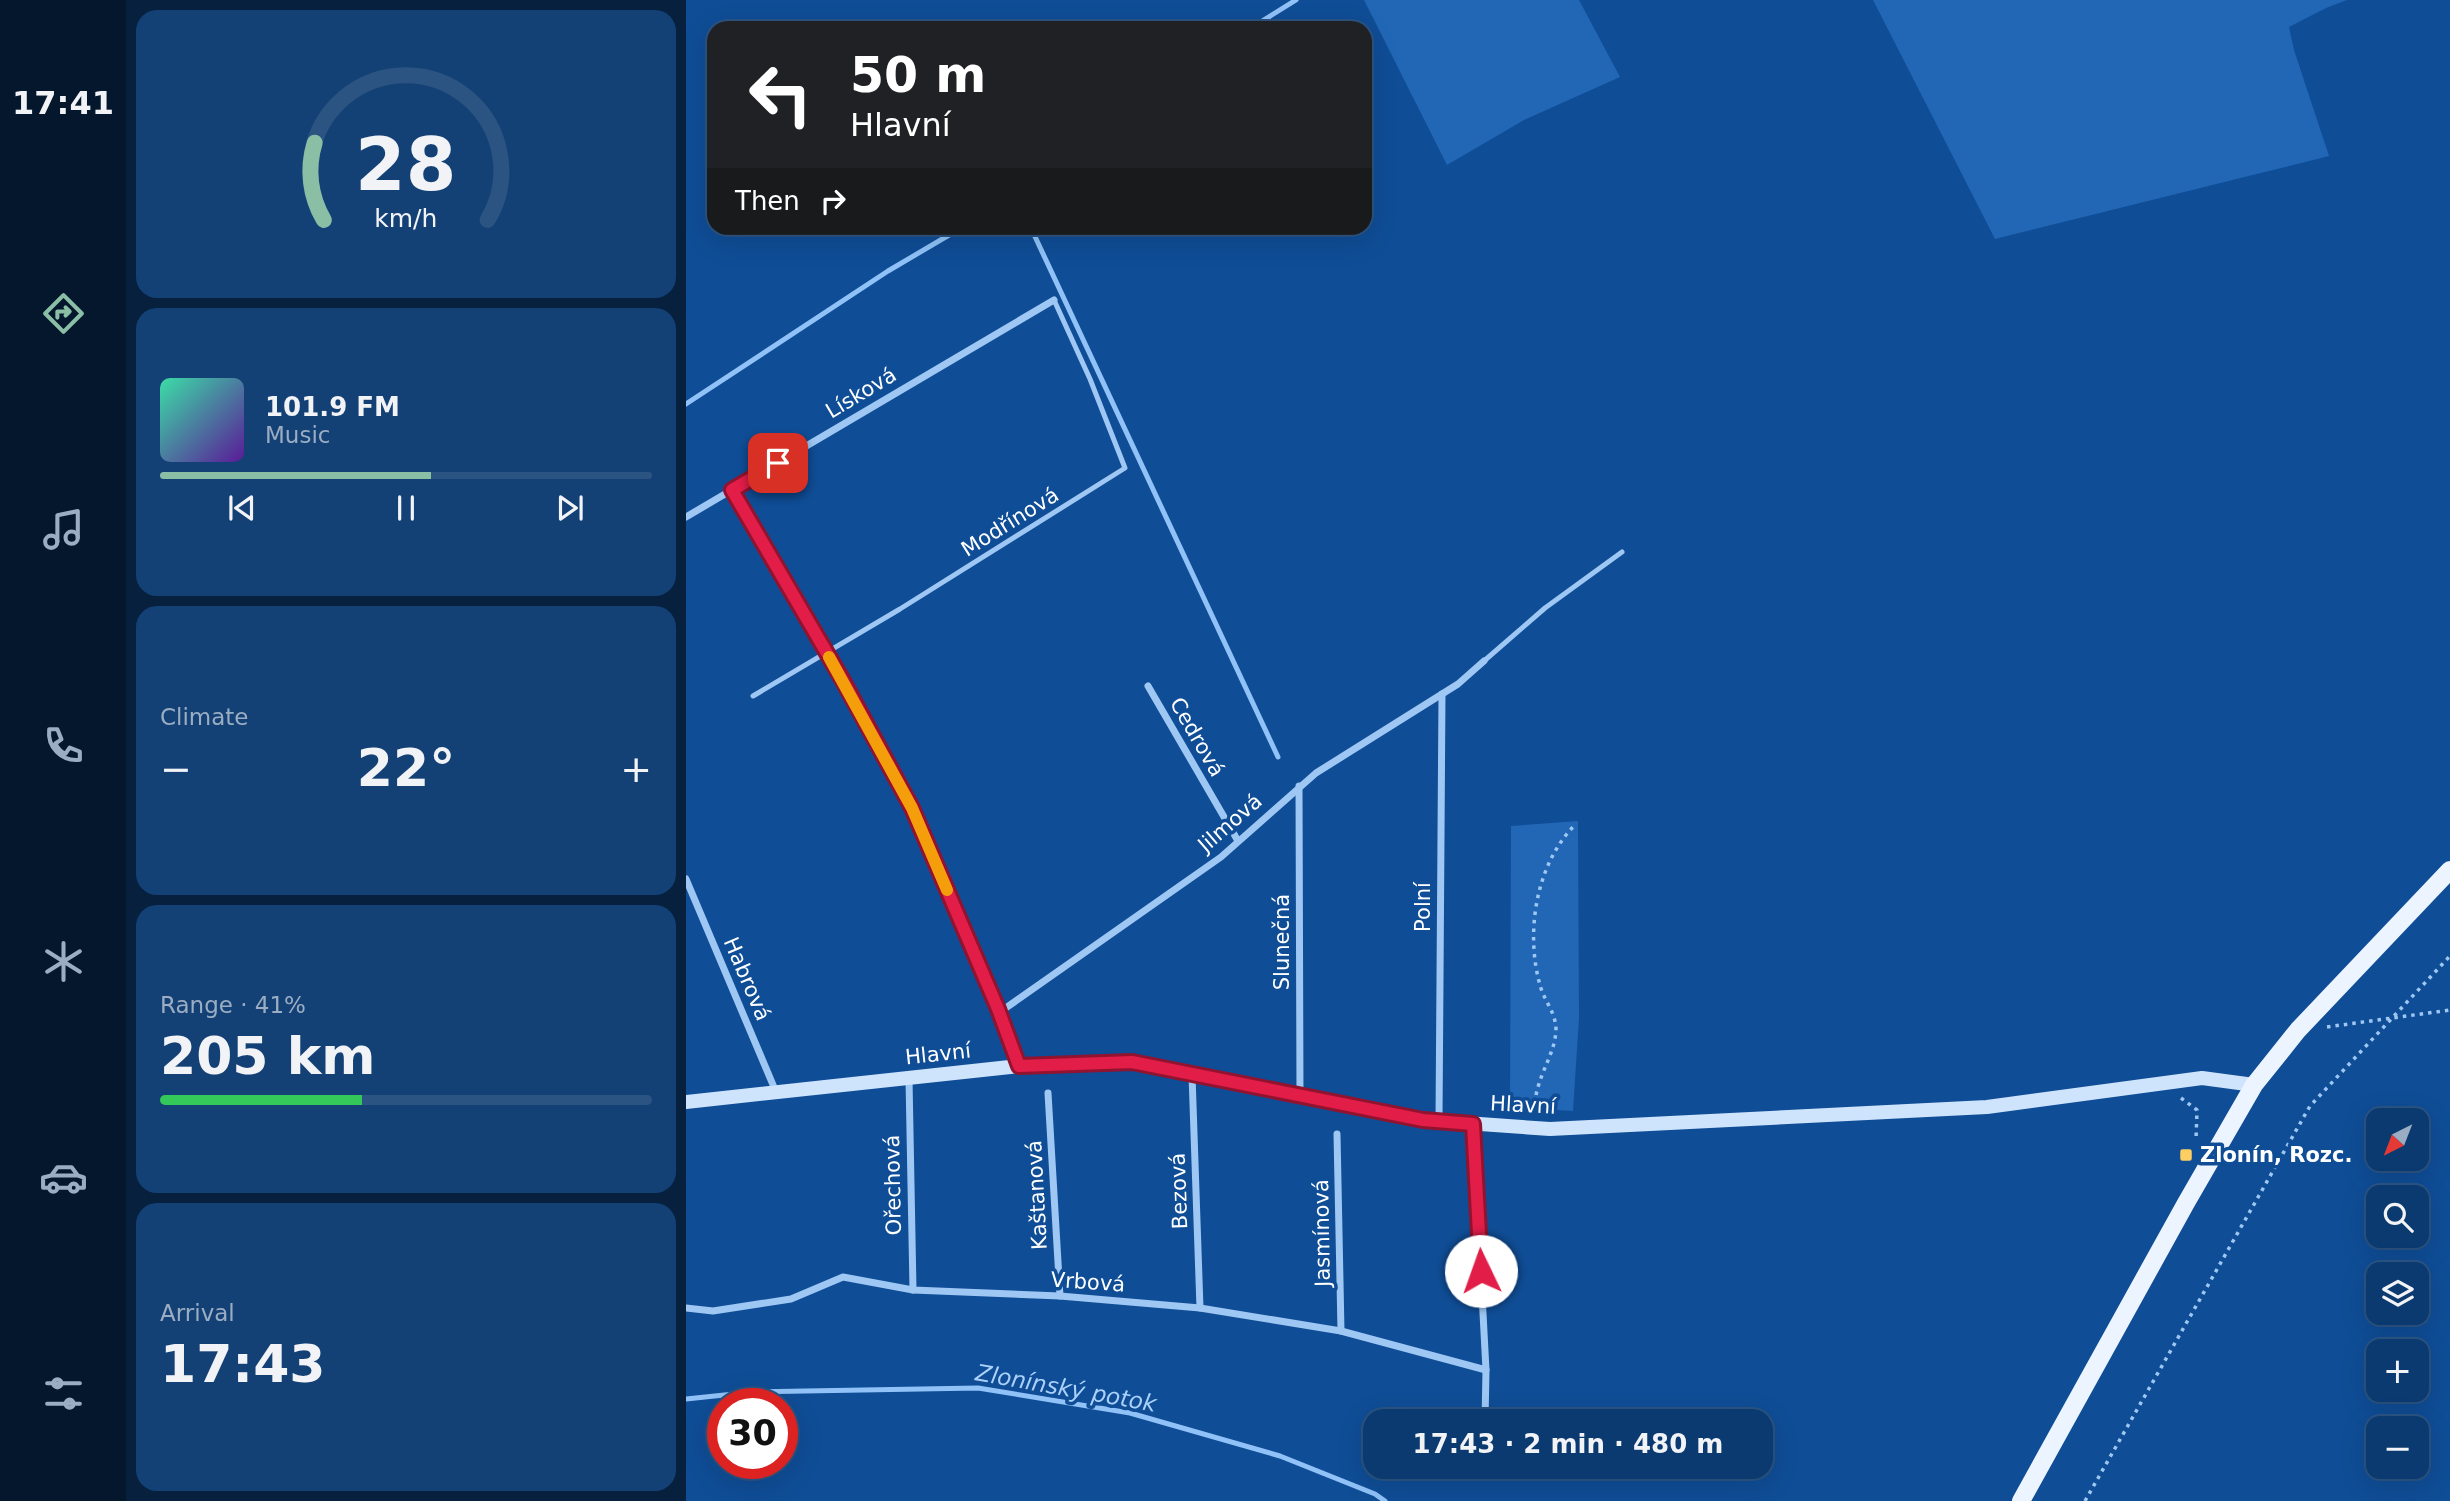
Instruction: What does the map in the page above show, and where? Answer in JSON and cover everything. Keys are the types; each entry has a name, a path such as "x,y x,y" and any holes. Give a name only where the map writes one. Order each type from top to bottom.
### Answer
{"main road":[{"path":"2021,1501 2254,1085 2298,1030 2450,870"}],"street":[{"name":"Lísková","path":"686,517 1054,299"},
{"path":"732,490 827,653 912,808 1000,1012 1019,1066"},
{"name":"Jilmová","path":"1000,1012 1221,856 1315,773 1458,684 1484,661"},
{"name":"Cedrová","path":"1147,686 1238,841"},
{"name":"Polní","path":"1439,1121 1442,694"},
{"name":"Slunečná","path":"1299,786 1300,1097"},
{"name":"Habrová","path":"686,879 776,1092"},
{"name":"Hlavní","path":"686,1102 1019,1066 1132,1062 1300,1097 1439,1121 1550,1129 1987,1107 2202,1078 2254,1085"},
{"name":"Bezová","path":"1192,1073 1200,1308"},
{"name":"Ořechová","path":"909,1079 913,1290"},
{"name":"Kaštanová","path":"1048,1093 1060,1296"},
{"path":"1473,1124 1486,1370 1485,1409"},
{"name":"Jasmínová","path":"1337,1133 1341,1331"},
{"name":"Vrbová","path":"686,1308 713,1311 791,1299 843,1277 913,1290 1060,1296 1200,1308 1341,1331 1486,1370"}],"lane":[{"name":"Modřínová","path":"753,696 1125,468 1090,379 1054,299"},
{"path":"1484,661 1545,608 1622,552"}],"path":[{"path":"1536,1128 1536,1092 1554,1046 1556,1028 1555,1015 1540,986 1533,951 1534,927 1546,870 1566,834 1576,824"},
{"path":"2085,1501 2309,1106 2450,956"},
{"path":"2323,1028 2450,1010"}],"shaded area":[{"path":"1364,0 1579,0 1620,77 1524,120 1447,165"},
{"path":"1873,0 2347,0 2289,27 2329,156 1995,239"},
{"path":"1578,821 1579,1018 1573,1111 1510,1107 1511,826"}],"waterway":[{"path":"1262,21 1296,0"},
{"path":"686,404 888,271 949,235"},
{"path":"1034,235 1278,757"},
{"name":"Zlonínský potok","path":"686,1399 753,1392 978,1388 1130,1413 1280,1456 1375,1494 1385,1501"}],"slow traffic":[{"path":"829,657 912,808 947,890"}],"place":[{"name":"Zlonín, Rozc.","path":"2186,1155"}],"route":[{"path":"778,463 732,490 842,679 912,808 998,1009 1019,1066 1132,1062 1423,1120 1473,1124 1481,1271"}]}
